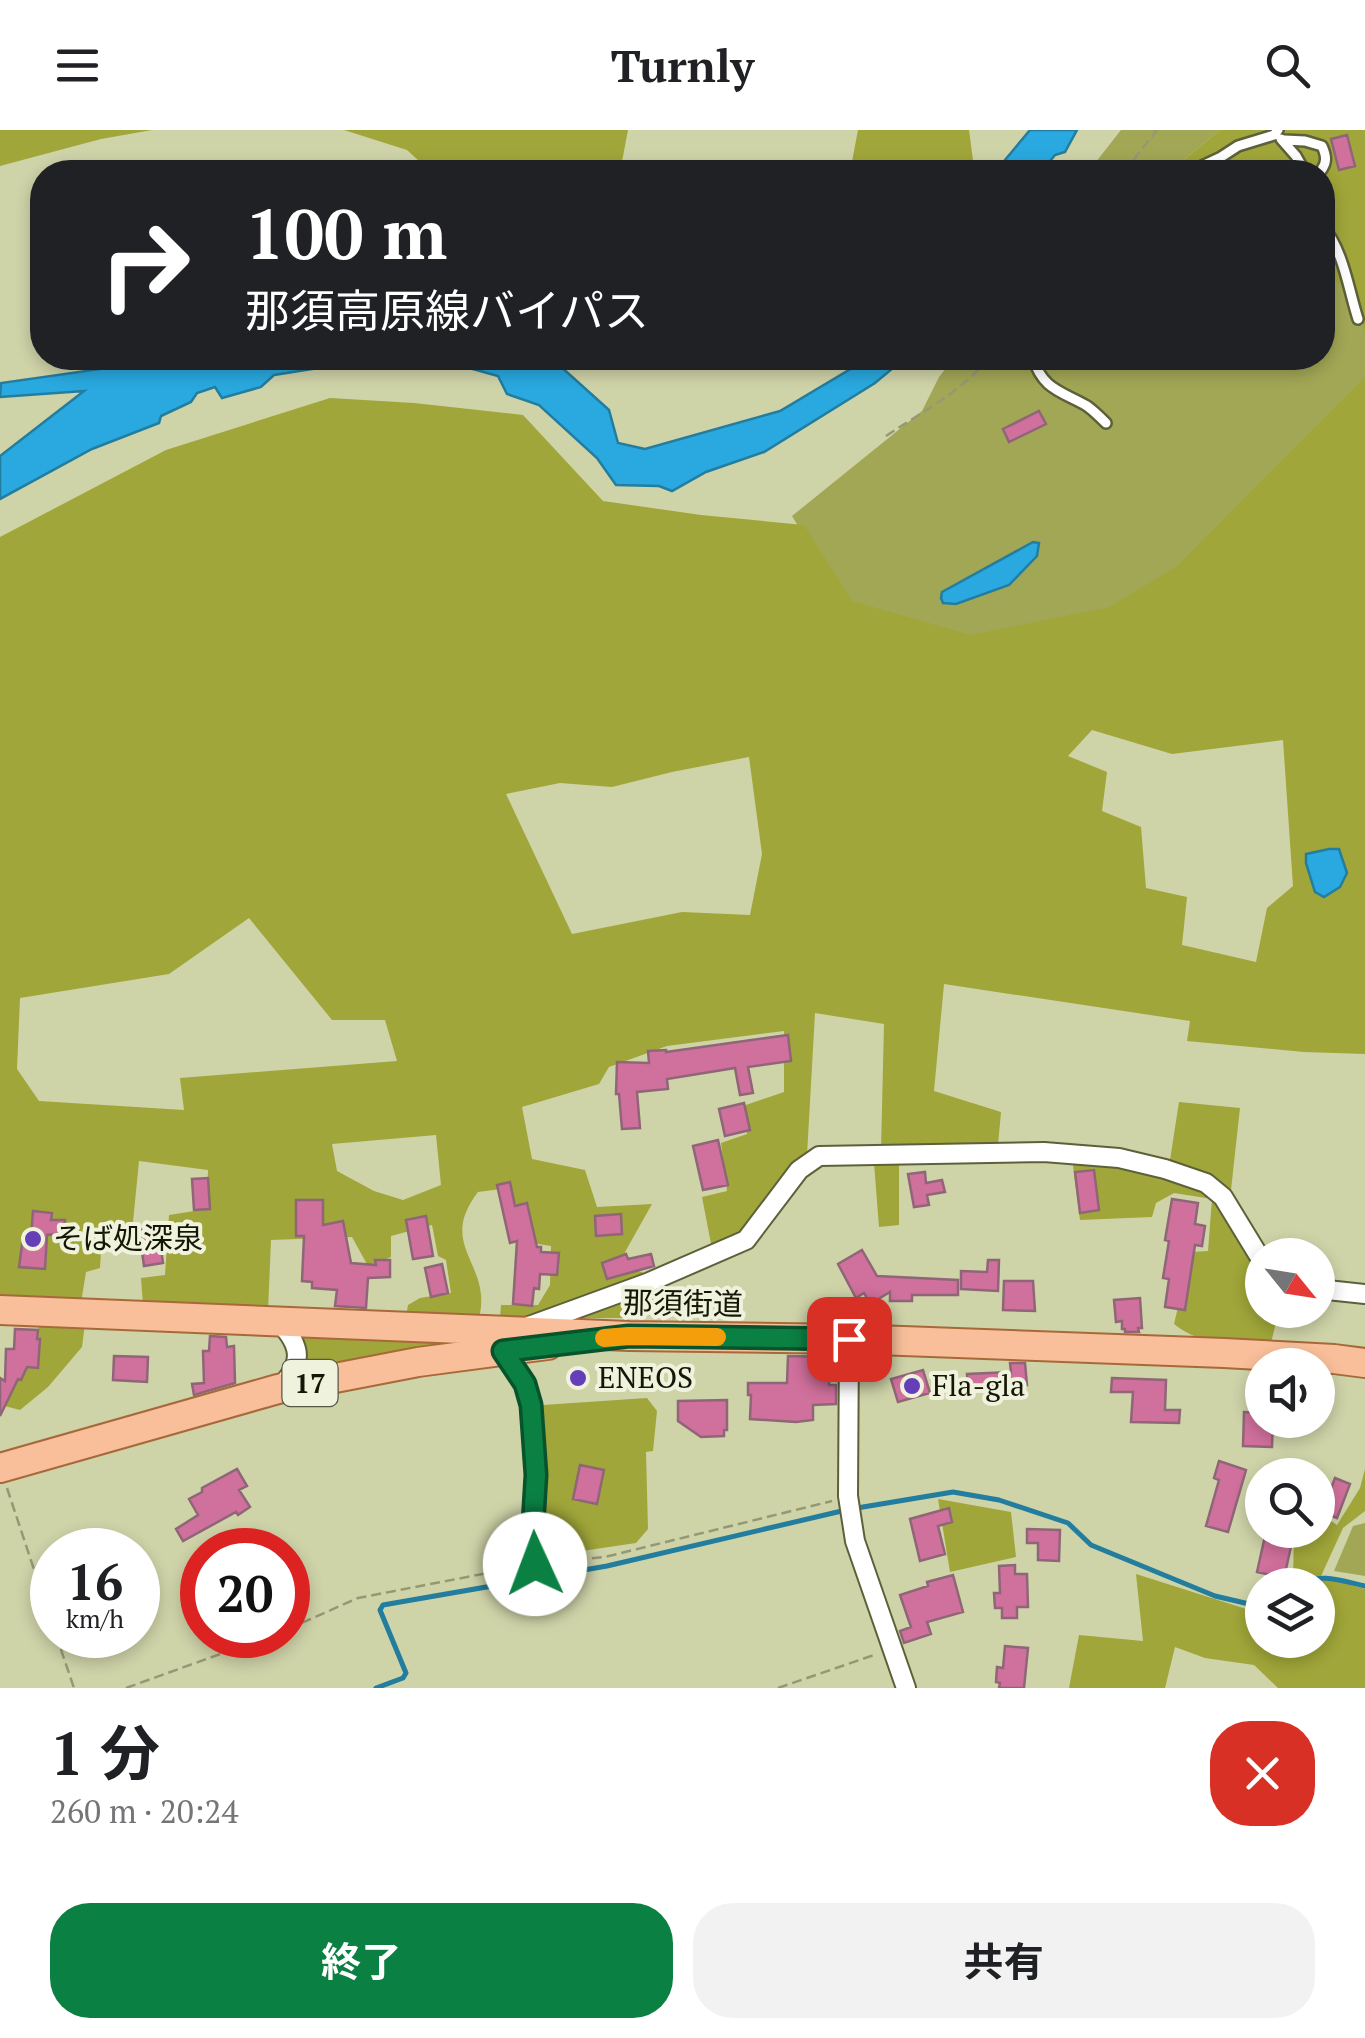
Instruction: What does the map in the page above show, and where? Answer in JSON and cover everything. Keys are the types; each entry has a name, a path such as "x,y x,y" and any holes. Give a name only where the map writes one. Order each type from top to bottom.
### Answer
{"main road":[{"name":"那須街道","path":"0,1310 278,1321 510,1341 629,1336 849,1339 1224,1353 1365,1364"},
{"name":"17","path":"0,1468 278,1390 510,1341"}],"street":[{"path":"510,1341 746,1240 799,1170 819,1156 1044,1152 1118,1158 1206,1183 1223,1197 1248,1238"},
{"path":"1335,1291 1365,1294"},
{"path":"278,1321 297,1347 297,1362 291,1376 278,1390"},
{"path":"849,1339 849,1506 855,1541 906,1688"}],"lane":[{"path":"1279,135 1297,160"},
{"path":"1216,160 1238,146 1279,135 1322,146 1326,160"},
{"path":"1335,246 1358,319"},
{"path":"1036,370 1048,386 1090,408 1106,423"},
{"path":"510,1341 531,1405 536,1475 535,1564"}],"path":[{"path":"1133,160 1157,130"},
{"path":"886,436 980,370"},
{"path":"0,1468 30,1558"},
{"path":"310,1620 358,1598 535,1564 605,1557 849,1506"},
{"path":"778,1688 892,1648"},
{"path":"64,1658 74,1688"},
{"path":"126,1688 209,1658"}],"green space":[{"path":"0,130 152,130 0,166"},
{"path":"344,130 628,130 622,160 418,160 407,150"},
{"path":"858,130 969,130 973,160 852,160"},
{"path":"1121,130 1220,130 1184,160 1097,160"},
{"path":"1220,130 1365,130 1365,334 1356,294 1335,281 1335,160 1184,160"},
{"path":"1335,275 1358,291 1365,316 1365,388 1182,572 1114,614 965,642 847,608 792,516 922,411 945,370 1335,370"},
{"path":"1365,377 1365,1054 1187,1041 1190,1021 944,984 934,1091 1001,1112 998,1145 899,1151 899,1225 879,1227 874,1163 881,1150 884,1024 815,1013 807,1155 743,1236 712,1249 702,1197 727,1191 721,1143 747,1134 743,1106 784,1092 784,1031 667,1046 609,1067 599,1084 522,1107 532,1159 585,1170 597,1207 652,1204 625,1252 630,1268 650,1275 639,1318 500,1318 501,1305 538,1305 550,1285 551,1246 532,1243 509,1188 478,1192 462,1227 479,1283 479,1318 406,1317 408,1305 420,1298 451,1293 446,1260 438,1256 432,1225 391,1236 391,1257 368,1266 352,1237 271,1240 268,1311 143,1305 141,1278 165,1275 169,1215 207,1209 208,1170 139,1161 133,1222 102,1235 100,1268 86,1272 81,1303 85,1323 82,1347 48,1387 20,1410 1,1405 31,1353 40,1319 0,1302 0,537 166,450 330,398 523,415 603,501 804,525 852,601 971,635 1110,607 1177,566","holes":["1092,730 1172,754 1283,740 1293,886 1267,908 1256,962 1182,945 1187,897 1146,888 1141,827 1102,811 1107,772 1068,756","749,757 762,854 750,915 682,912 572,934 506,794 560,783 612,787","249,918 332,1020 385,1020 397,1061 180,1078 184,1110 39,1101 17,1069 20,998 169,974","436,1135 441,1185 403,1200 374,1191 337,1171 332,1144"]},
{"path":"1179,1102 1240,1108 1231,1190 1234,1213 1249,1238 1245,1238 1245,1328 1275,1328 1271,1343 1208,1340 1174,1324 1191,1252 1208,1251 1212,1199 1174,1193 1156,1203 1152,1217 1080,1220 1072,1158 1168,1173"},
{"path":"298,1331 453,1342 450,1346 302,1373"},
{"path":"647,1398 657,1411 653,1451 646,1452 648,1529 636,1543 548,1556 539,1550 538,1414 543,1405"},
{"path":"1365,1469 1365,1511 1343,1528 1335,1545 1335,1524 1360,1488"},
{"path":"938,1499 1011,1512 1016,1557 950,1572"},
{"path":"1365,1523 1365,1576 1335,1571 1353,1526"},
{"path":"1294,1548 1334,1548 1325,1568 1293,1568"},
{"path":"1136,1574 1245,1609 1245,1658 1335,1658 1335,1580 1365,1589 1365,1688 1278,1688 1254,1665 1205,1658 1175,1647 1165,1688 1069,1688 1079,1635 1143,1641"}],"water":[{"path":"1030,130 1077,130 1065,152 1051,160 1005,160"},
{"path":"93,370 306,370 274,375 261,387 222,398 215,387 197,393 191,402 161,416 159,423 92,449 0,499 0,456 84,391 0,397 1,383"},
{"path":"476,370 565,370 609,410 618,443 645,449 780,411 849,370 891,370 764,452 706,472 672,491 659,486 616,485 597,458 539,405 507,394 498,376"},
{"path":"1033,542 1039,543 1037,556 1009,585 956,604 943,603 942,592"},
{"path":"1339,849 1347,873 1340,887 1324,897 1315,892 1306,854"}],"building":[{"path":"1347,135 1355,166 1339,170 1331,139"},
{"path":"1039,411 1046,424 1009,442 1003,429"},
{"path":"788,1035 791,1061 748,1067 753,1093 740,1095 735,1068 667,1079 668,1089 637,1092 640,1128 622,1129 616,1094 617,1062 649,1063 648,1051 666,1052"},
{"path":"744,1103 750,1130 725,1136 719,1109"},
{"path":"718,1140 728,1185 703,1190 693,1146"},
{"path":"1094,1170 1099,1210 1080,1213 1075,1172"},
{"path":"925,1172 926,1183 942,1180 945,1192 927,1195 929,1205 914,1207 908,1174"},
{"path":"208,1178 210,1209 194,1210 192,1179"},
{"path":"510,1182 515,1206 527,1203 537,1247 541,1247 541,1252 559,1253 557,1275 540,1274 532,1306 513,1304 517,1241 510,1243 497,1185"},
{"path":"1172,1199 1198,1203 1195,1224 1205,1226 1202,1246 1195,1245 1185,1310 1165,1307 1169,1279 1163,1278 1169,1241 1165,1240"},
{"path":"296,1200 323,1200 323,1225 343,1221 351,1263 376,1265 375,1260 390,1260 390,1277 368,1278 366,1308 335,1306 337,1290 312,1288 312,1282 302,1281 304,1236 296,1236"},
{"name":"そば処深泉","path":"33,1211 52,1213 51,1220 65,1220 65,1233 47,1235 45,1269 19,1267 23,1238 31,1238"},
{"path":"621,1214 622,1234 596,1236 595,1216"},
{"path":"426,1216 433,1256 413,1259 406,1220"},
{"path":"158,1228 163,1263 144,1266 139,1230"},
{"path":"862,1250 877,1276 958,1280 958,1295 912,1295 912,1301 890,1301 890,1292 870,1304 864,1293 856,1298 838,1264"},
{"path":"626,1254 628,1259 651,1254 654,1266 607,1279 602,1263"},
{"path":"988,1260 999,1260 998,1291 961,1289 961,1271 987,1272"},
{"path":"442,1264 448,1293 431,1297 425,1268"},
{"path":"1004,1281 1033,1281 1035,1311 1003,1310"},
{"path":"675,1288 675,1315 649,1314 650,1295"},
{"path":"1140,1298 1142,1328 1138,1328 1139,1332 1125,1332 1122,1321 1116,1322 1114,1300"},
{"path":"15,1329 38,1330 38,1368 27,1367 0,1416 0,1378 5,1381 6,1349 14,1349"},
{"path":"210,1336 226,1337 227,1347 234,1346 235,1383 194,1395 192,1384 204,1383 203,1351 209,1351"},
{"path":"114,1356 148,1357 147,1382 113,1380"},
{"path":"788,1356 830,1357 829,1385 836,1385 836,1404 813,1405 813,1420 750,1419 748,1383 787,1383"},
{"path":"1010,1363 1025,1363 1027,1385 968,1390 967,1374 1011,1372"},
{"path":"923,1370 930,1393 898,1402 891,1379"},
{"path":"1112,1378 1166,1380 1165,1410 1180,1410 1179,1423 1131,1422 1133,1392 1111,1392"},
{"path":"727,1400 724,1436 701,1437 678,1421 678,1401"},
{"path":"1244,1412 1245,1438 1272,1438 1272,1447 1243,1446"},
{"path":"1219,1461 1245,1470 1228,1532 1206,1526 1219,1480 1214,1478"},
{"path":"580,1465 604,1470 597,1504 573,1499"},
{"path":"237,1469 247,1486 239,1490 250,1507 207,1528 180,1528 180,1536 176,1529 198,1515 189,1499 202,1492 202,1488"},
{"path":"1335,1478 1350,1484 1335,1517"},
{"path":"949,1508 952,1522 938,1526 945,1554 920,1561 910,1519"},
{"path":"1027,1529 1060,1530 1059,1561 1038,1560 1038,1543 1027,1543"},
{"path":"1262,1548 1291,1548 1286,1568 1258,1568"},
{"path":"1015,1565 1015,1574 1027,1574 1028,1607 1017,1607 1017,1618 1002,1618 1002,1608 995,1608 994,1593 1000,1593 999,1566"},
{"path":"953,1575 963,1612 927,1622 931,1634 904,1643 900,1631 911,1627 900,1595"},
{"path":"1005,1646 1028,1648 1024,1688 999,1688 1000,1683 996,1682 997,1667 1003,1668"}],"waterway":[{"path":"857,1508 953,1492 999,1500 1068,1523 1091,1545 1215,1596 1245,1603"},
{"path":"376,1688 403,1678 406,1673 380,1610 383,1605 607,1566 846,1510"},
{"path":"1335,1580 1365,1586"}],"slow traffic":[{"path":"604,1338 717,1337"}],"place":[{"name":"そば処深泉","path":"33,1239"},
{"name":"ENEOS","path":"578,1378"},
{"name":"Fla-gla","path":"912,1386"}],"route":[{"path":"535,1564 536,1475 531,1405 525,1384 503,1351 629,1336 849,1339"}]}
